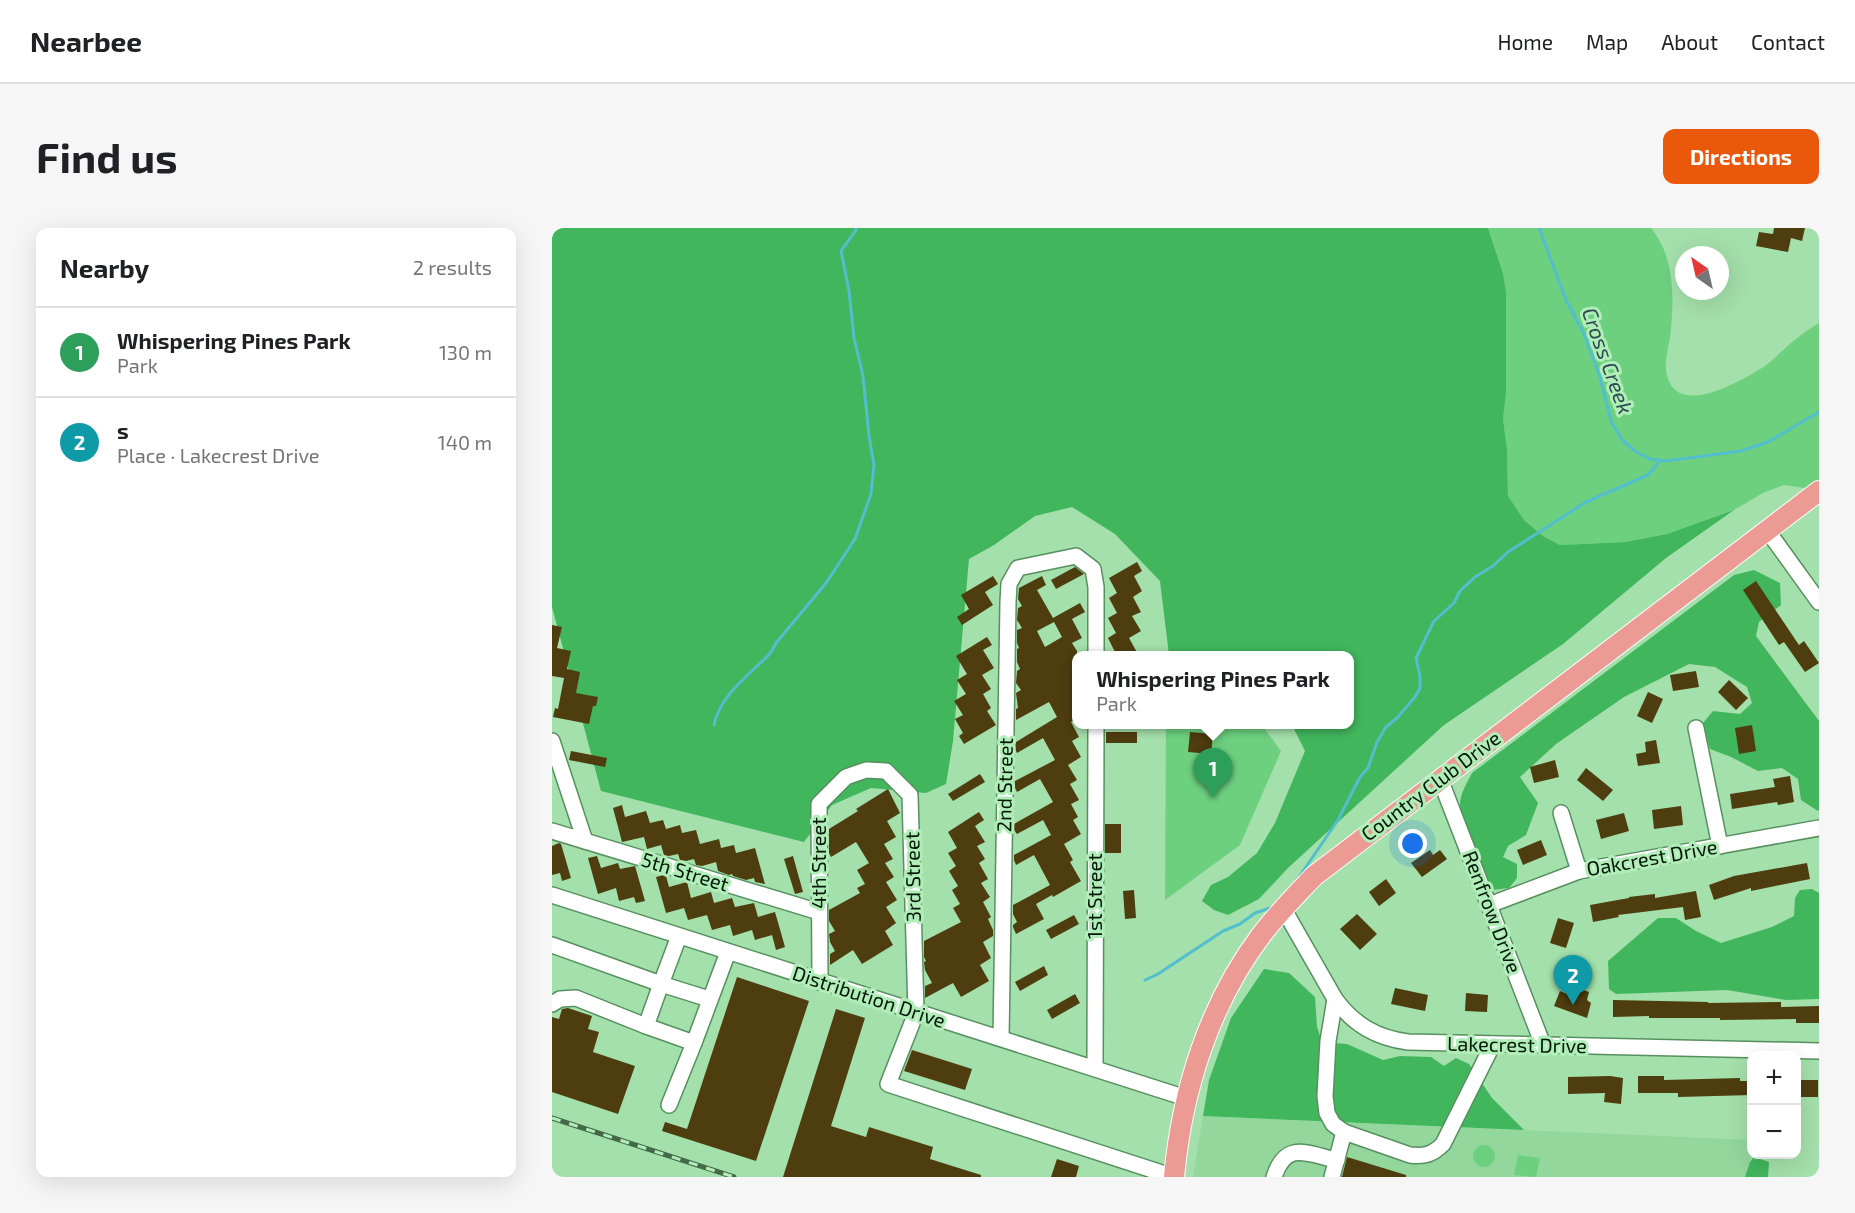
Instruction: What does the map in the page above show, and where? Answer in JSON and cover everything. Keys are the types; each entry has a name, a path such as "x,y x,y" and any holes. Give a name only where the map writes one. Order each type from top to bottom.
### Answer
{"main road":[{"name":"Country Club Drive","path":"1174,1177 1186,1098 1202,1045 1229,984 1244,959 1283,908 1314,876 1819,490"}],"street":[{"path":"1767,530 1819,602"},
{"name":"2nd Street","path":"1001,1038 1009,584 1018,568 1076,556 1093,569 1096,587 1096,651"},
{"path":"1696,728 1720,846"},
{"name":"1st Street","path":"1095,1068 1096,729"},
{"path":"552,741 585,841"},
{"name":"4th Street","path":"820,982 819,804 846,777 866,770"},
{"name":"3rd Street","path":"866,770 886,771 910,795 916,1013"},
{"name":"Renfrow Drive","path":"1440,779 1543,1045"},
{"path":"1561,813 1579,871"},
{"name":"Oakcrest Drive","path":"1489,905 1579,871 1819,828"},
{"name":"5th Street","path":"552,831 819,912"},
{"name":"Distribution Drive","path":"552,895 1186,1098"},
{"name":"Lakecrest Drive","path":"1283,908 1344,1011 1366,1029 1394,1040 1819,1051"},
{"path":"646,1026 679,936"},
{"path":"552,945 709,999"},
{"path":"669,1105 728,952"},
{"path":"552,1005 560,999 576,998 693,1043"},
{"path":"1335,999 1328,1041 1325,1096 1327,1113 1333,1124 1344,1132 1410,1155 1421,1157 1434,1153 1443,1144 1493,1044"},
{"path":"916,1013 888,1084 1174,1177"},
{"path":"1332,1177 1344,1132"},
{"path":"1274,1177 1278,1164 1290,1153 1298,1152 1337,1160"}],"shaded area":[{"path":"552,228 1488,228 1503,273 1506,292 1506,394 1503,419 1507,449 1508,496 1524,520 1543,536 1560,545 1625,542 1667,534 1734,510 1666,558 1563,644 1444,725 1288,868 1259,899 1228,915 1214,910 1202,901 1211,885 1228,877 1257,853 1275,823 1305,751 1294,729 1354,729 1354,651 1169,651 1160,581 1115,534 1072,507 1035,516 994,545 969,559 953,741 946,784 926,793 871,788 832,805 804,842 601,791 552,607"},
{"path":"1488,228 1651,228 1659,240 1669,266 1672,309 1666,370 1671,385 1681,393 1694,396 1725,388 1765,366 1792,342 1819,323 1819,490 1784,485 1763,493 1734,510 1667,534 1625,542 1560,545 1543,536 1524,520 1508,496 1507,449 1503,419 1506,394 1506,292 1503,273"},
{"path":"1754,570 1780,583 1781,605 1759,622 1756,636 1819,721 1819,810 1801,800 1798,779 1782,768 1758,771 1710,749 1703,723 1713,711 1740,714 1752,703 1747,687 1715,667 1689,664 1624,697 1556,744 1520,777 1538,803 1526,835 1508,846 1503,857 1517,864 1517,878 1509,888 1493,890 1473,846 1461,810 1460,803 1464,788 1472,773 1734,575"},
{"path":"1166,729 1265,729 1281,751 1240,845 1165,900"},
{"path":"1812,889 1819,893 1819,999 1786,1000 1727,990 1616,994 1609,989 1608,961 1658,918 1676,918 1721,943 1772,927 1794,916 1795,898 1800,890"},
{"path":"1264,969 1289,973 1315,997 1317,1027 1322,1042 1347,1044 1383,1060 1400,1056 1431,1057 1444,1066 1456,1058 1469,1064 1492,1098 1524,1130 1203,1116 1209,1080 1231,1018"},
{"path":"1203,1116 1747,1140 1747,1159 1751,1159 1745,1177 1193,1177"},
{"path":"1484,1145 1492,1148 1495,1156 1492,1164 1484,1167 1476,1164 1473,1156 1476,1148"},
{"path":"1518,1155 1540,1158 1536,1177 1514,1175"},
{"path":"1752,1159 1760,1159 1769,1162 1768,1177 1745,1177"}],"building":[{"path":"1774,228 1805,228 1802,241 1791,238 1788,252 1756,246 1759,232 1773,234"},
{"path":"1137,562 1142,571 1134,576 1142,591 1133,597 1141,612 1132,616 1141,631 1129,638 1136,651 1114,651 1108,638 1116,633 1108,618 1117,613 1109,598 1117,593 1109,578"},
{"path":"1075,567 1084,574 1056,589 1051,580"},
{"path":"993,576 998,584 985,592 993,605 962,625 957,617 969,609 961,595"},
{"path":"1042,576 1046,585 1037,590 1053,618 1080,603 1085,612 1072,619 1082,638 1072,643 1077,651 1072,651 1071,722 1072,729 1075,729 1079,737 1072,741 1081,757 1068,765 1077,780 1070,784 1079,800 1071,804 1078,817 1073,820 1081,834 1064,844 1073,860 1070,862 1081,881 1036,904 1044,919 1016,934 1013,927 1017,922 1013,914 1013,905 1050,885 1034,855 1016,865 1014,855 1051,835 1043,820 1017,834 1014,824 1053,802 1040,779 1017,792 1015,781 1055,760 1043,738 1017,753 1016,742 1057,717 1049,702 1016,720 1016,709 1018,708 1016,693 1021,690 1016,683 1017,671 1020,669 1017,662 1017,649 1019,648 1017,630 1022,628 1017,620 1018,608 1022,606 1018,599 1019,588","holes":["1054,622 1062,637 1045,647 1037,631"]},
{"path":"1756,581 1799,645 1804,641 1819,663 1805,672 1784,642 1779,645 1743,590"},
{"path":"552,625 562,627 557,648 571,651 567,669 580,672 576,693 598,697 596,706 593,706 589,724 553,717 555,708 558,709 564,678 552,676"},
{"path":"987,637 992,645 983,650 994,668 982,675 991,689 983,694 991,708 987,711 996,725 964,744 959,736 963,733 955,719 963,715 954,701 966,694 957,680 967,674 956,656"},
{"path":"1696,671 1699,687 1673,691 1670,675"},
{"path":"1729,680 1748,698 1736,710 1718,692"},
{"path":"1648,692 1663,699 1652,723 1637,716"},
{"path":"1752,725 1756,751 1739,754 1735,728"},
{"path":"1106,732 1137,732 1137,743 1106,743"},
{"path":"1190,732 1213,734 1211,754 1188,752"},
{"path":"1656,740 1660,763 1638,766 1636,754 1646,752 1645,742"},
{"path":"571,751 607,758 605,767 569,760"},
{"path":"1555,760 1559,777 1534,783 1530,767"},
{"path":"1586,768 1613,790 1603,801 1577,780"},
{"path":"980,774 985,782 953,801 948,794"},
{"path":"1790,776 1794,802 1778,805 1777,802 1732,809 1730,794 1775,787 1773,779"},
{"path":"888,789 900,813 887,821 896,837 884,844 893,859 885,863 894,877 886,882 897,900 886,907 896,923 885,931 893,945 862,964 853,950 830,965 830,954 835,951 829,934 835,931 829,921 829,910 860,893 857,888 865,884 857,870 869,863 856,842 831,857 829,829"},
{"path":"622,805 625,817 646,811 650,823 663,820 666,829 680,825 682,833 696,830 700,844 719,839 721,848 734,845 736,853 755,848 765,884 755,882 754,878 746,880 718,871 716,862 702,866 696,865 694,859 680,860 678,854 664,855 661,845 647,849 644,837 622,842 613,808"},
{"path":"1681,806 1683,825 1654,829 1652,810"},
{"path":"979,812 984,820 975,826 985,842 977,846 985,859 979,863 988,879 981,883 990,897 983,902 991,917 988,919 993,930 993,936 983,942 991,958 980,965 989,981 961,997 953,983 925,998 925,986 932,983 925,970 924,941 961,922 953,908 960,904 952,890 958,886 949,871 956,866 948,853 957,848 948,832"},
{"path":"1624,813 1629,831 1601,839 1596,820"},
{"path":"1105,824 1121,824 1121,853 1105,853"},
{"path":"1541,840 1547,855 1523,865 1517,850"},
{"path":"559,843 571,878 562,881 560,873 552,875 552,846"},
{"path":"1430,850 1433,855 1440,850 1447,859 1422,877 1411,863"},
{"path":"597,856 601,868 618,863 620,869 635,866 645,901 636,903 634,897 619,901 616,888 598,894 588,858"},
{"path":"793,856 803,892 795,894 784,859"},
{"path":"1807,863 1810,879 1751,891 1751,888 1714,900 1709,885 1734,876"},
{"path":"664,875 669,887 687,882 691,898 711,892 714,903 732,898 735,907 754,903 758,917 775,912 785,947 776,950 772,935 755,940 752,930 733,936 730,925 712,930 707,915 688,920 684,908 666,913 656,877"},
{"path":"1386,879 1396,893 1379,906 1369,892"},
{"path":"1134,890 1136,918 1125,919 1123,891"},
{"path":"1696,891 1701,917 1685,920 1683,907 1618,915 1619,917 1593,922 1590,905 1629,897 1655,894 1655,898"},
{"path":"1357,914 1377,934 1360,950 1340,929"},
{"path":"1074,915 1079,924 1051,939 1046,930"},
{"path":"1558,918 1574,923 1566,948 1550,943"},
{"path":"1044,966 1048,975 1020,991 1015,982"},
{"path":"737,977 809,1001 756,1161 662,1131 665,1122 687,1129"},
{"path":"1395,988 1428,995 1425,1011 1391,1004"},
{"path":"1578,988 1589,992 1587,1000 1591,1003 1587,1018 1554,1006 1560,991 1576,998"},
{"path":"1466,993 1488,995 1487,1012 1465,1011"},
{"path":"1075,994 1080,1003 1052,1019 1047,1010"},
{"path":"1613,1000 1708,1003 1781,1002 1781,1007 1819,1006 1819,1023 1796,1023 1796,1019 1720,1020 1720,1018 1649,1018 1649,1016 1613,1017"},
{"path":"568,1008 592,1016 588,1029 599,1032 593,1052 635,1066 618,1114 552,1092 552,1017 559,1019 562,1009"},
{"path":"836,1009 865,1018 831,1126 866,1137 869,1127 933,1147 930,1159 981,1175 981,1177 783,1177"},
{"path":"912,1050 972,1069 965,1090 904,1071"},
{"path":"1638,1076 1664,1076 1664,1080 1740,1078 1740,1081 1747,1081 1747,1095 1678,1097 1678,1093 1638,1093"},
{"path":"1568,1077 1623,1078 1621,1104 1604,1102 1605,1093 1568,1094"},
{"path":"1801,1080 1818,1080 1818,1097 1801,1097"},
{"path":"1347,1157 1406,1175 1406,1177 1342,1177"},
{"path":"1057,1159 1079,1166 1076,1177 1051,1177"}],"waterway":[{"path":"714,725 720,708 730,694 769,654 826,583 855,539 871,494 874,465 863,376 854,338 849,291 841,251 856,228"},
{"name":"Cross Creek","path":"1539,228 1566,300 1584,334 1599,374 1611,421 1622,440 1635,451 1650,459 1666,461 1741,451 1768,442 1819,412"},
{"path":"1297,880 1338,820 1360,777 1368,768 1377,742 1386,727 1397,718 1420,688 1416,658 1434,621 1454,603 1460,591 1475,577 1493,566 1508,552 1586,502 1648,475 1660,461"},
{"path":"1145,980 1158,974 1223,931 1240,924 1255,913 1273,907"}],"railway":[{"path":"552,1118 734,1177"}],"place":[{"name":"Whispering Pines Park","path":"1213,798"},
{"name":"s","path":"1573,1005"}]}
